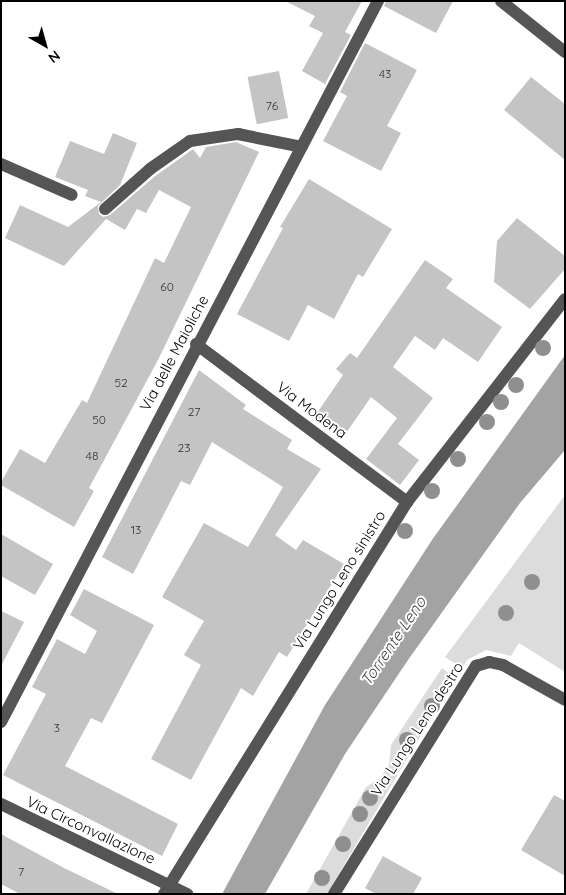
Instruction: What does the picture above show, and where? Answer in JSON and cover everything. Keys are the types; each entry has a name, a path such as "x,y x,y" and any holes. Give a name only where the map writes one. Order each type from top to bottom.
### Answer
{"street":[{"name":"Via delle Maioliche","path":"1,722 196,344 378,1"},
{"path":"501,1 565,52"},
{"path":"105,209 150,169 190,141 238,134 302,147"},
{"path":"1,164 72,195"},
{"name":"Via Lungo Leno sinistro","path":"167,889 407,502 565,299"},
{"name":"Via Modena","path":"196,344 407,502"},
{"name":"Via Lungo Leno destro","path":"334,894 476,666 490,662 503,665 565,700"},
{"name":"Via Circonvallazione","path":"1,804 167,889 187,894"}],"shaded area":[{"path":"565,495 565,672 519,643 511,656 486,650 467,660 462,668 445,657"},
{"path":"442,668 455,678 327,894 306,894 366,787 379,779 389,765 391,745"}],"water":[{"name":"Torrente Leno","path":"565,355 565,450 520,503 408,660 345,754 265,894 222,894 325,705 432,540"}],"building":[{"path":"285,1 362,1 345,32 351,35 325,84 302,71 323,33 309,26 315,16"},
{"path":"386,1 453,1 436,33 384,6"},
{"path":"365,43 417,70 387,126 401,133 381,171 323,141 347,96 340,92"},
{"path":"279,71 288,118 257,124 248,77"},
{"path":"531,77 565,104 565,160 504,110"},
{"path":"113,133 137,143 120,185 98,206 99,214 103,217 110,215 154,177 193,149 200,158 206,147 236,142 259,152 158,360 89,488 94,491 74,527 1,485 1,482 20,449 45,463 82,400 87,403 155,258 164,263 191,207 159,190 146,213 137,209 125,230 106,219 64,266 5,238 20,205 68,227 101,202 85,196 88,190 55,177 70,141 104,154"},
{"path":"309,179 392,229 363,277 358,274 334,319 308,305 289,341 237,314 283,228 280,227"},
{"path":"517,218 565,256 565,269 530,309 494,282 497,241"},
{"path":"425,260 453,279 446,288 502,327 478,362 443,338 435,350 415,336 393,367 433,398 398,444 419,460 400,485 366,459 397,418 371,397 344,436 315,416 343,375 336,369 350,353 357,358"},
{"path":"199,370 246,405 243,409 292,440 287,449 321,469 275,535 296,550 303,540 344,564 287,657 279,652 253,696 241,688 191,780 151,759 201,665 184,655 204,621 162,597 204,523 248,547 283,487 212,442 190,485 181,481 133,574 102,557"},
{"path":"1,534 53,564 35,595 1,576"},
{"path":"84,589 154,625 102,723 91,718 65,766 178,824 162,856 3,775 46,694 32,687 57,639 85,654 97,631 70,615"},
{"path":"1,611 24,622 1,666"},
{"path":"554,795 565,801 565,876 521,850"},
{"path":"1,834 64,868 118,894 20,894 1,884"},
{"path":"383,856 422,878 413,894 376,894 365,888"}]}
